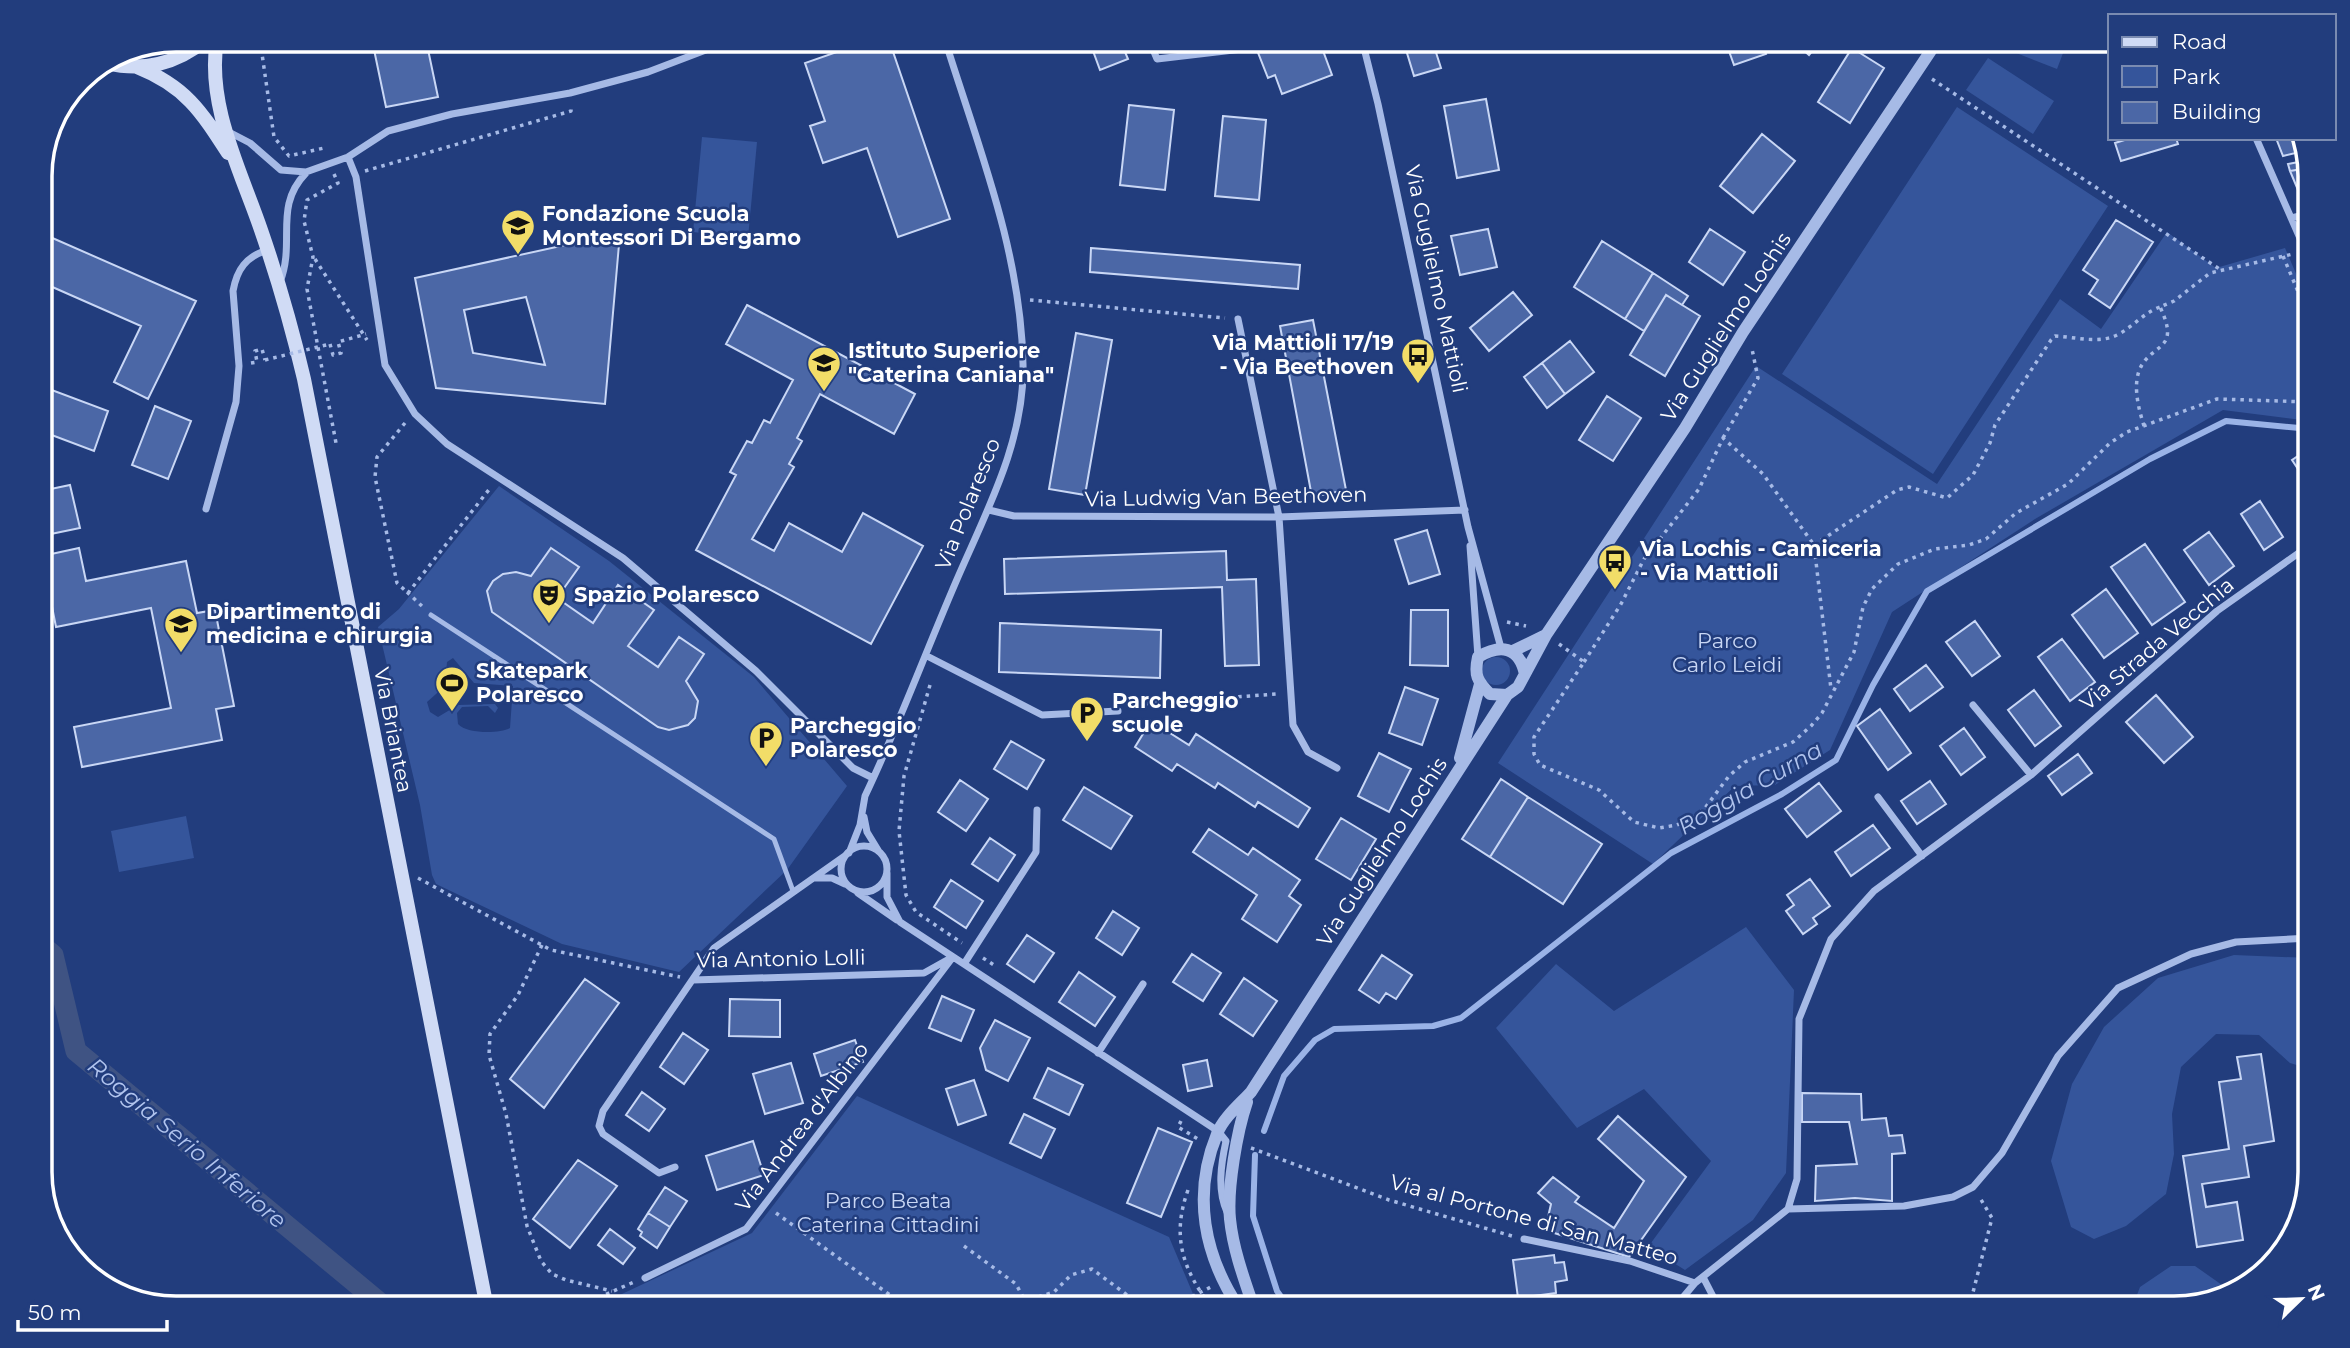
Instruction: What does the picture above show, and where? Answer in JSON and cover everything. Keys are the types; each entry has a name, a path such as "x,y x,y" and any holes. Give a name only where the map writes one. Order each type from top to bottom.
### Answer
{"main road":[{"path":"137,67 176,59 187,52"},
{"path":"216,52 214,66 237,166"},
{"path":"122,65 137,67 162,78 194,102 237,166"},
{"name":"Via Briantea","path":"237,166 279,283 304,379 485,1296"}],"street":[{"path":"279,283 288,256 286,204 295,184 306,173 348,157 388,131 452,114 570,93 648,72 700,52"},
{"name":"Via Polaresco","path":"850,888 841,873 860,825 863,805 989,510 1015,431 1023,368 1018,299 1008,240 949,52"},
{"path":"1154,52 1157,59 1216,52"},
{"name":"Via Guglielmo Mattioli","path":"1365,52 1468,527 1478,657 1474,674 1480,684 1457,768"},
{"name":"Via Guglielmo Lochis","path":"1218,1131 1251,1092 1457,768 1507,695 1518,687 1546,635 1685,428 1743,332 1930,52"},
{"path":"227,131 250,143 281,170 306,173"},
{"path":"2257,140 2297,232"},
{"path":"348,157 356,177 385,365 415,414 447,444 623,558 756,671 853,768 873,778"},
{"path":"2291,218 2297,217"},
{"path":"206,509 236,402 239,371 233,291 235,280 245,261 268,250"},
{"path":"1238,319 1279,517 1293,725 1308,752 1337,768"},
{"name":"Via Ludwig Van Beethoven","path":"989,510 1014,516 1279,517 1465,510"},
{"name":"Via Guglielmo Mattioli","path":"1468,527 1507,649 1522,663 1525,674"},
{"name":"Via Strada Vecchia","path":"1788,1209 1797,1179 1799,1019 1831,939 1874,891 2031,775 2217,611 2297,554"},
{"path":"1478,657 1546,635"},
{"path":"927,656 1042,715 1118,711"},
{"path":"1480,684 1490,694 1507,695"},
{"path":"1973,705 2031,775"},
{"path":"1878,797 1922,856"},
{"path":"863,805 867,832 883,856 887,873 887,897 900,922"},
{"path":"964,964 1036,852 1037,810"},
{"path":"675,1167 659,1173 603,1135 600,1119 692,979 714,948 847,854 863,846 871,847 883,856"},
{"path":"850,888 865,893 877,889 887,873"},
{"path":"810,878 832,878 850,888 1218,1131 1226,1141 1221,1163 1222,1192 1229,1216"},
{"path":"1684,1296 1695,1283 1788,1209 1905,1206 1953,1197 1973,1187 2002,1153 2058,1056 2118,988 2190,954 2236,942 2298,939"},
{"name":"Via Antonio Lolli","path":"692,979 924,973 953,957"},
{"name":"Via Andrea d'Albino","path":"645,1278 746,1229 953,957"},
{"path":"1098,1053 1143,984"},
{"name":"Via Guglielmo Lochis","path":"1250,1296 1229,1216 1251,1092"},
{"path":"1218,1131 1206,1173 1204,1231 1222,1282 1231,1296"},
{"name":"Via al Portone di San Matteo","path":"1524,1239 1630,1261 1695,1283"},
{"path":"1703,1278 1713,1296"}],"lane":[{"path":"430,615 774,839 793,891"}],"path":[{"path":"262,52 274,137 289,156 324,148 338,183"},
{"path":"1918,70 2221,270"},
{"path":"370,347 313,257 304,221 307,200 369,169 571,111 570,93"},
{"path":"1814,545 1897,489 1909,487 1947,498 1959,491 1973,475 1990,443 1995,425 2055,336 2094,339 2116,335 2145,313 2174,301 2210,273 2283,256 2297,291"},
{"path":"313,257 307,289 338,453"},
{"path":"1018,299 1238,319"},
{"path":"2144,426 2139,409 2138,379 2140,370 2167,338 2168,329 2160,307"},
{"path":"249,364 257,362 255,351 262,349 265,360 330,344 333,355 341,353 338,342 381,329"},
{"path":"1743,332 1756,357 1758,378 1723,438 1699,489 1644,559 1621,604 1534,737 1534,754 1540,765 1599,790 1625,817 1645,826 1660,828 1693,818 1745,762 1803,735 1822,713 1854,652 1863,607 1884,576 1898,564 1922,553 1986,539 2016,513 2068,484 2119,436 2217,400 2297,402"},
{"path":"406,421 377,457 375,477 397,583 430,615"},
{"path":"1723,438 1762,474 1814,545 1832,691"},
{"path":"407,591 499,477"},
{"path":"1502,616 1508,624 1518,627 1533,626 1584,662"},
{"path":"1118,711 1131,704 1290,692"},
{"name":"Via Antonio Lolli","path":"420,891 417,877 551,950 692,979"},
{"path":"542,945 530,975 490,1034 489,1055 506,1114 527,1226 541,1261 552,1274 566,1280 612,1291"},
{"name":"Via al Portone di San Matteo","path":"1241,1143 1389,1200 1524,1239"},
{"path":"1972,1296 1992,1218 1973,1187"},
{"path":"765,1205 891,1296"},
{"path":"964,1246 1016,1284 1022,1296"},
{"path":"1041,1296 1054,1292 1071,1275 1092,1269 1128,1296"},
{"path":"601,1296 645,1278"}],"green space":[{"path":"2014,52 2063,52 2057,69"},
{"path":"1988,58 2054,101 2033,134 1966,90"},
{"path":"1957,107 2108,206 1933,474 1782,374"},
{"path":"702,137 757,142 748,238 693,232"},
{"name":"Parco Carlo Leidi","path":"2167,232 2216,268 2285,248 2297,276 2297,419 2223,410 2035,519 1892,612 1830,750 1775,785 1735,786 1653,864 1498,763 1756,366 1937,484 2060,299 2101,329"},
{"name":"Spazio Polaresco","path":"499,486 609,561 754,677 847,786 787,870 679,972 562,944 436,884 378,627 399,609","holes":["453,658 474,683 513,686 510,728 483,732 468,730 458,724 457,713 462,707 488,706 495,713 498,708 495,704 458,705 438,717 430,712 427,702 445,686 447,662"]},
{"path":"1496,657 1506,661 1510,671 1506,681 1496,685 1486,681 1482,671 1486,661"},
{"path":"186,816 194,858 119,872 111,831"},
{"path":"1746,927 1794,990 1786,1173 1753,1220 1685,1270 1648,1247 1711,1161 1644,1089 1577,1128 1496,1028 1556,964 1614,1011"},
{"path":"2234,955 2298,958 2298,1065 2290,1063 2259,1035 2216,1034 2181,1067 2172,1114 2174,1154 2166,1194 2126,1226 2094,1239 2071,1227 2051,1161 2072,1084 2104,1027 2158,978"},
{"name":"Parco Beata Caterina Cittadini","path":"857,1096 1169,1237 1194,1296 618,1296 752,1233"},
{"path":"2171,1266 2195,1266 2222,1285 2173,1296 2137,1296 2140,1287"}],"building":[{"path":"375,52 429,52 438,97 386,107"},
{"path":"837,52 893,52 950,219 898,237 867,148 823,163 810,126 825,121 805,63"},
{"path":"1093,52 1125,52 1128,59 1100,70"},
{"path":"1258,52 1323,52 1332,75 1282,94 1275,75 1268,78"},
{"path":"1407,52 1436,52 1441,68 1414,76"},
{"path":"1729,52 1765,52 1766,54 1734,65"},
{"path":"1849,52 1858,52 1884,68 1850,123 1818,102"},
{"path":"1486,99 1499,170 1457,178 1444,106"},
{"path":"1129,105 1174,110 1165,190 1120,185"},
{"path":"1223,116 1266,120 1259,200 1215,196"},
{"path":"1762,134 1795,161 1753,213 1720,186"},
{"path":"2125,140 2177,140 2178,144 2121,161 2115,143"},
{"path":"2277,140 2292,140 2295,153 2283,156"},
{"path":"2296,162 2297,170 2290,171 2288,164"},
{"path":"2297,170 2297,188 2290,171"},
{"path":"2116,220 2153,242 2110,308 2089,294 2098,280 2083,270"},
{"path":"1488,229 1497,267 1460,275 1451,236"},
{"path":"1710,229 1745,252 1723,285 1689,262"},
{"path":"620,233 605,404 436,388 415,278","holes":["526,297 545,365 473,353 464,310"]},
{"path":"53,238 196,301 148,399 114,382 141,326 53,287"},
{"path":"1602,241 1653,273 1625,319 1574,287"},
{"path":"1091,248 1300,265 1298,289 1090,272"},
{"path":"1653,273 1688,296 1682,305 1666,295 1644,331 1625,319"},
{"path":"1513,292 1532,315 1489,351 1470,328"},
{"path":"1666,295 1700,316 1665,376 1630,355"},
{"path":"747,305 915,394 894,434 820,394 797,438 802,441 789,464 794,467 752,539 774,551 789,523 842,552 863,513 923,546 871,644 696,550 736,475 730,472 747,441 752,443 764,420 770,423 793,380 726,344"},
{"path":"1313,320 1346,490 1312,497 1280,326"},
{"path":"1076,333 1112,340 1085,495 1049,489"},
{"path":"1570,341 1594,372 1565,394 1542,363"},
{"path":"1542,363 1565,394 1547,408 1524,377"},
{"path":"53,390 108,411 94,451 53,436"},
{"path":"1607,396 1641,418 1613,461 1579,440"},
{"path":"155,406 191,421 168,479 132,465"},
{"path":"70,485 80,528 53,534 53,489"},
{"path":"2260,501 2283,537 2264,550 2241,514"},
{"path":"1427,530 1440,574 1409,584 1395,540"},
{"path":"2209,532 2234,566 2209,585 2184,550"},
{"path":"2145,544 2185,602 2152,625 2111,567"},
{"path":"79,548 86,581 186,561 197,613 215,610 234,706 216,709 222,740 82,767 74,727 171,708 151,608 56,627 53,612 53,554"},
{"path":"551,548 579,567 557,598 593,623 618,585 654,610 628,646 658,667 679,637 704,654 686,681 698,701 695,718 688,725 669,730 658,727 492,612 487,591 493,581 503,574 516,572 531,576"},
{"path":"1226,551 1227,580 1256,579 1259,665 1225,666 1222,587 1005,594 1004,559"},
{"path":"2106,589 2138,633 2104,658 2072,615"},
{"path":"1411,610 1448,610 1448,666 1410,665"},
{"path":"1975,621 2000,656 1972,676 1946,642"},
{"path":"1000,623 1161,630 1160,678 999,672"},
{"path":"2062,639 2095,682 2070,701 2038,657"},
{"path":"1926,665 1943,687 1910,711 1894,689"},
{"path":"1405,687 1438,699 1422,745 1389,733"},
{"path":"2034,690 2061,726 2035,746 2008,710"},
{"path":"2156,695 2193,737 2164,763 2126,722"},
{"path":"1880,709 1911,753 1888,770 1857,726"},
{"path":"1151,721 1189,745 1196,734 1310,808 1298,827 1258,802 1255,807 1218,783 1215,788 1177,764 1172,771 1135,747"},
{"path":"1964,728 1985,757 1961,775 1940,746"},
{"path":"1011,741 1044,760 1027,789 994,769"},
{"path":"1379,753 1411,769 1389,812 1358,796"},
{"path":"2078,754 2092,773 2062,795 2048,776"},
{"path":"1501,779 1528,797 1490,857 1462,839"},
{"path":"960,780 988,799 966,831 938,812"},
{"path":"1930,781 1946,804 1917,824 1901,801"},
{"path":"1819,783 1841,811 1807,837 1785,809"},
{"path":"1084,787 1132,816 1111,849 1063,820"},
{"path":"1528,797 1602,844 1563,904 1490,857"},
{"path":"1341,818 1376,839 1351,880 1316,859"},
{"path":"1873,825 1890,848 1851,876 1835,852"},
{"path":"1209,829 1248,855 1253,848 1300,880 1289,896 1301,905 1277,942 1242,919 1257,895 1193,852"},
{"path":"990,838 1015,855 998,881 972,864"},
{"path":"1810,879 1830,906 1813,918 1817,924 1803,934 1786,911 1794,905 1787,895"},
{"path":"951,880 983,901 966,928 934,907"},
{"path":"1113,911 1139,928 1122,955 1096,938"},
{"path":"1027,935 1054,953 1034,982 1007,964"},
{"path":"1192,954 1221,973 1203,1001 1173,982"},
{"path":"1382,955 1412,975 1396,999 1386,993 1379,1003 1359,990"},
{"path":"1079,972 1115,997 1095,1026 1059,1002"},
{"path":"1244,978 1277,1001 1253,1036 1220,1014"},
{"path":"585,979 619,1003 544,1108 510,1079"},
{"path":"942,996 974,1010 961,1041 929,1028"},
{"path":"730,999 780,1000 780,1037 729,1036"},
{"path":"995,1020 1030,1038 1008,1081 986,1070 980,1048"},
{"path":"683,1033 708,1050 684,1084 660,1067"},
{"path":"855,1040 863,1062 821,1076 814,1054"},
{"path":"2261,1054 2274,1141 2244,1146 2249,1177 2202,1184 2206,1207 2237,1202 2243,1240 2197,1247 2183,1156 2229,1149 2219,1082 2241,1079 2237,1057"},
{"path":"1207,1060 1212,1086 1188,1091 1183,1065"},
{"path":"791,1063 803,1103 765,1114 753,1074"},
{"path":"1048,1068 1083,1085 1069,1115 1034,1098"},
{"path":"974,1080 986,1115 958,1125 946,1089"},
{"path":"642,1092 665,1109 649,1131 626,1115"},
{"path":"1802,1093 1861,1094 1862,1120 1886,1118 1889,1136 1902,1135 1905,1153 1892,1154 1892,1201 1855,1198 1815,1201 1816,1166 1857,1164 1849,1122 1802,1122"},
{"path":"1024,1114 1055,1129 1041,1158 1010,1143"},
{"path":"1618,1116 1686,1177 1629,1257 1545,1230 1551,1204 1538,1193 1553,1177 1579,1197 1575,1202 1614,1228 1644,1181 1598,1139"},
{"path":"1158,1128 1192,1142 1161,1217 1127,1203"},
{"path":"753,1141 764,1175 717,1190 706,1156"},
{"path":"578,1160 617,1186 570,1248 533,1219"},
{"path":"665,1187 687,1201 670,1227 648,1213"},
{"path":"648,1213 670,1227 657,1248 640,1236 642,1232 638,1229"},
{"path":"610,1229 635,1248 623,1264 598,1245"},
{"path":"1554,1255 1555,1263 1564,1262 1567,1280 1555,1282 1556,1293 1518,1296 1513,1260"}],"waterway":[{"name":"Roggia Curna","path":"1264,1131 1284,1076 1315,1040 1334,1029 1433,1026 1461,1018 1671,853 1782,794 1836,760 1873,685 1927,591 2150,459 2226,421 2297,428"},
{"name":"Roggia Serio Inferiore","path":"53,955 76,1051 372,1296"},
{"name":"Roggia Curna","path":"1255,1155 1253,1216 1281,1296"}],"place":[{"name":"Fondazione Scuola Montessori Di Bergamo","path":"518,256"},
{"name":"Via Mattioli 17/19 - Via Beethoven","path":"1418,385"},
{"name":"Istituto Superiore \"Caterina Caniana\"","path":"824,393"},
{"name":"Via Lochis - Camiceria - Via Mattioli","path":"1615,591"},
{"name":"Spazio Polaresco","path":"549,625"},
{"name":"Dipartimento di medicina e chirurgia","path":"181,654"},
{"name":"Skatepark Polaresco","path":"452,713"},
{"name":"Parcheggio scuole","path":"1087,743"},
{"name":"Parcheggio Polaresco","path":"766,768"}]}
